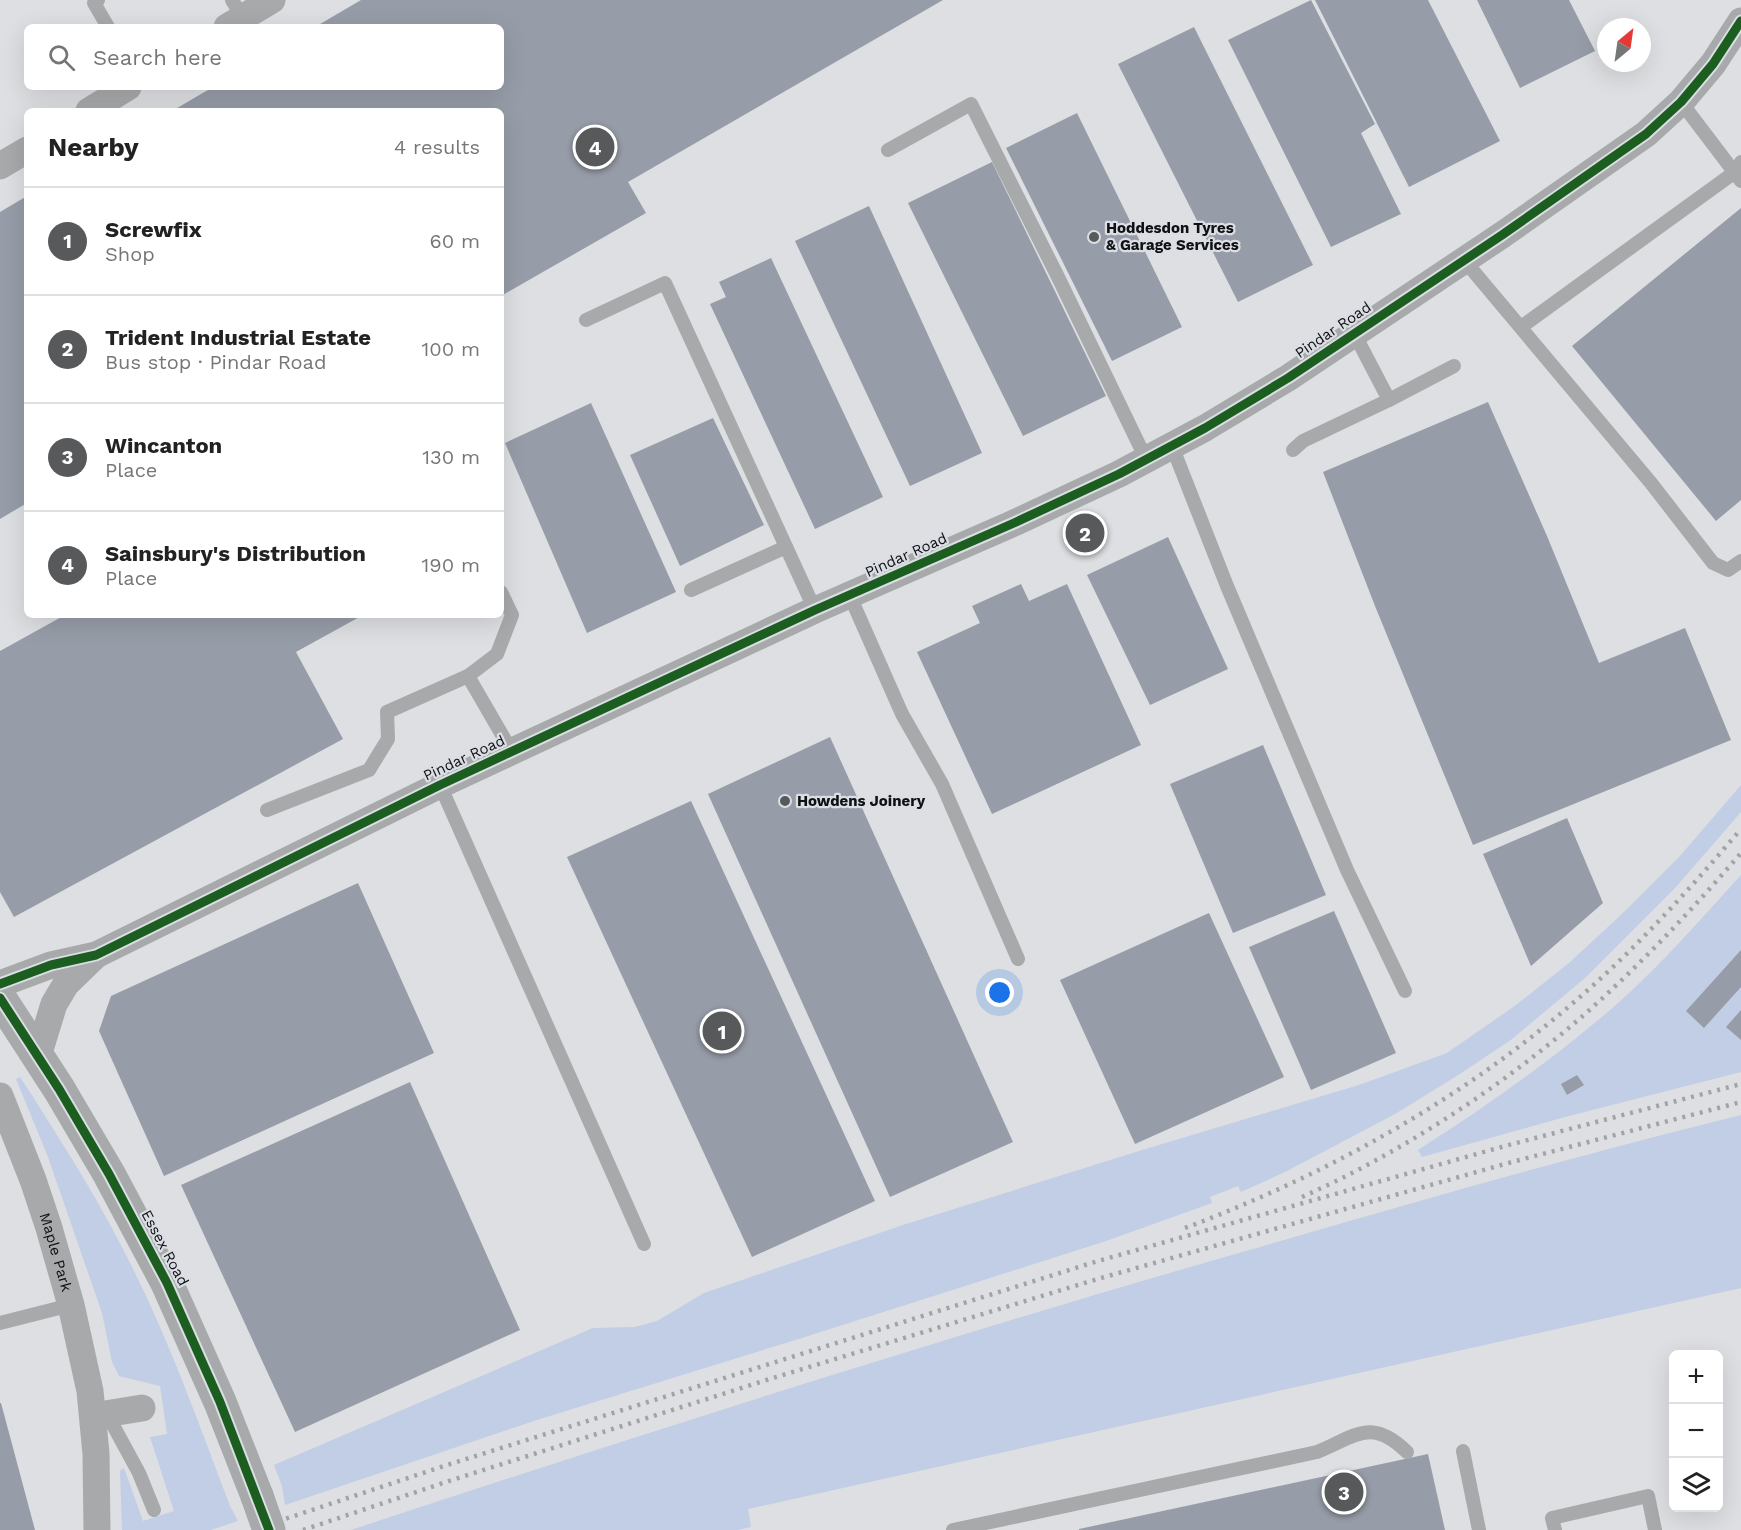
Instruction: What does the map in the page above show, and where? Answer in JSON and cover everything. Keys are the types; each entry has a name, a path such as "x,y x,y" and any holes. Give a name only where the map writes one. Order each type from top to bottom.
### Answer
{"street":[{"path":"234,15 270,1"},
{"name":"Pindar Road","path":"0,984 51,965 96,955 440,785 815,610 1014,523 1205,428 1279,384 1646,134 1681,102 1713,64 1741,21"},
{"path":"94,108 123,90"},
{"path":"0,166 24,152"},
{"name":"Pindar Road","path":"38,1056 54,1004 66,984 96,955"},
{"name":"Essex Road","path":"0,998 109,1174 167,1283 220,1402 269,1530"},
{"name":"Maple Park","path":"0,1096 49,1228 71,1305 90,1391 100,1415 96,1454 97,1530"},
{"path":"100,1415 142,1408"}],"lane":[{"path":"98,0 94,3 106,24"},
{"path":"1521,327 1739,172 1681,102"},
{"path":"888,150 971,104 1146,459"},
{"path":"1464,260 1651,483 1713,563 1728,570 1741,561"},
{"path":"586,320 665,284 815,610"},
{"path":"1354,333 1389,400"},
{"path":"1293,450 1303,441 1454,366"},
{"path":"1172,446 1227,586 1347,870 1405,991"},
{"path":"690,590 786,547"},
{"path":"850,596 902,714 942,784 1018,959"},
{"path":"267,810 369,770 388,739 387,712 468,676 496,654 512,615 504,598"},
{"path":"468,676 512,752"},
{"path":"440,785 644,1244"},
{"path":"0,1323 71,1305"},
{"path":"100,1415 139,1473 154,1510"},
{"path":"953,1530 1317,1452 1357,1433 1373,1431 1395,1440 1407,1452"},
{"path":"1463,1451 1479,1530"},
{"path":"1555,1530 1552,1518 1648,1496 1655,1530"}],"shaded area":[{"path":"1741,785 1741,812 1676,887 1585,978 1512,1039 1463,1072 1395,1114 1285,1172 1241,1192 1238,1186 1210,1197 1212,1203 1106,1241 540,1419 285,1505 282,1486 274,1465 593,1328 635,1327 657,1321 704,1293 903,1225 1362,1084 1447,1053 1516,1005 1569,963 1680,856"},
{"path":"1741,875 1741,1072 1565,1117 1422,1157 1418,1150 1520,1081 1634,989"},
{"path":"20,1077 80,1173 135,1273 173,1359 230,1506 238,1521 211,1530 122,1530 120,1471 124,1468 143,1521 174,1511 150,1437 167,1434 160,1386 119,1376 112,1362 102,1313 48,1157 16,1079"},
{"path":"1741,1115 1741,1288 748,1509 751,1527 738,1530 351,1530 699,1417 1167,1274 1455,1191"}],"building":[{"path":"361,0 943,0 628,182 646,213 504,294 504,108 177,108 208,90 504,90 504,24 320,24"},
{"path":"1311,0 1375,124 1361,133 1401,214 1331,247 1228,40"},
{"path":"1315,0 1428,0 1500,141 1409,187"},
{"path":"1477,0 1569,0 1595,51 1520,88"},
{"path":"1194,27 1313,265 1238,302 1118,64"},
{"name":"Hoddesdon Tyres & Garage Services","path":"1077,113 1182,327 1112,361 1006,148"},
{"path":"992,162 1106,396 1023,436 908,203"},
{"path":"24,198 24,505 0,519 0,212"},
{"path":"869,206 982,453 910,486 795,241"},
{"path":"1741,208 1741,500 1716,521 1572,346"},
{"path":"771,258 883,497 815,529 710,304 726,297 719,282"},
{"path":"1488,402 1547,536 1599,663 1685,628 1731,740 1473,845 1323,472"},
{"path":"591,403 676,592 587,633 505,443"},
{"path":"713,418 764,525 680,566 630,455"},
{"path":"1168,537 1228,669 1150,705 1087,575"},
{"path":"1021,584 1029,601 1067,584 1141,745 992,814 917,652 980,623 972,606"},
{"path":"60,618 358,618 296,652 343,739 14,917 0,892 0,651"},
{"path":"830,737 1013,1142 890,1197 708,794"},
{"path":"1263,745 1326,895 1233,933 1170,784"},
{"path":"691,801 875,1201 752,1257 567,857"},
{"path":"1567,818 1603,903 1531,966 1483,854"},
{"path":"358,883 434,1053 164,1176 99,1031 111,996"},
{"path":"1334,911 1396,1053 1311,1090 1249,947"},
{"path":"1209,913 1284,1077 1135,1144 1060,980"},
{"path":"1741,950 1741,987 1704,1028 1686,1011"},
{"path":"1741,1010 1741,1040 1726,1027"},
{"path":"1577,1075 1584,1085 1567,1095 1561,1084"},
{"path":"410,1082 520,1330 295,1432 181,1185"},
{"path":"1,1403 35,1530 0,1530"},
{"path":"1428,1454 1445,1530 1079,1530 1079,1529"}],"railway":[{"path":"1185,1228 1289,1184 1340,1159 1389,1132 1484,1072 1529,1039 1596,983 1681,897 1741,829"},
{"path":"1302,1197 1413,1139 1520,1067 1606,995 1685,916 1741,853"},
{"path":"252,1530 447,1465 1098,1261 1505,1146 1741,1084"},
{"path":"303,1530 773,1378 1101,1278 1512,1162 1741,1102"}],"cycle path":[{"path":"0,984 51,965 96,955 440,785 815,610 1014,523 1119,474 1205,428 1288,378 1502,235 1646,134 1681,102 1713,64 1741,21"},
{"path":"0,998 59,1089 109,1174 167,1283 220,1402 269,1530"}],"place":[{"name":"Sainsbury's Distribution","path":"595,147"},
{"name":"Hoddesdon Tyres & Garage Services","path":"1094,237"},
{"name":"Trident Industrial Estate","path":"1085,533"},
{"name":"Howdens Joinery","path":"785,801"},
{"name":"Screwfix","path":"722,1031"},
{"name":"Wincanton","path":"1344,1492"}]}
